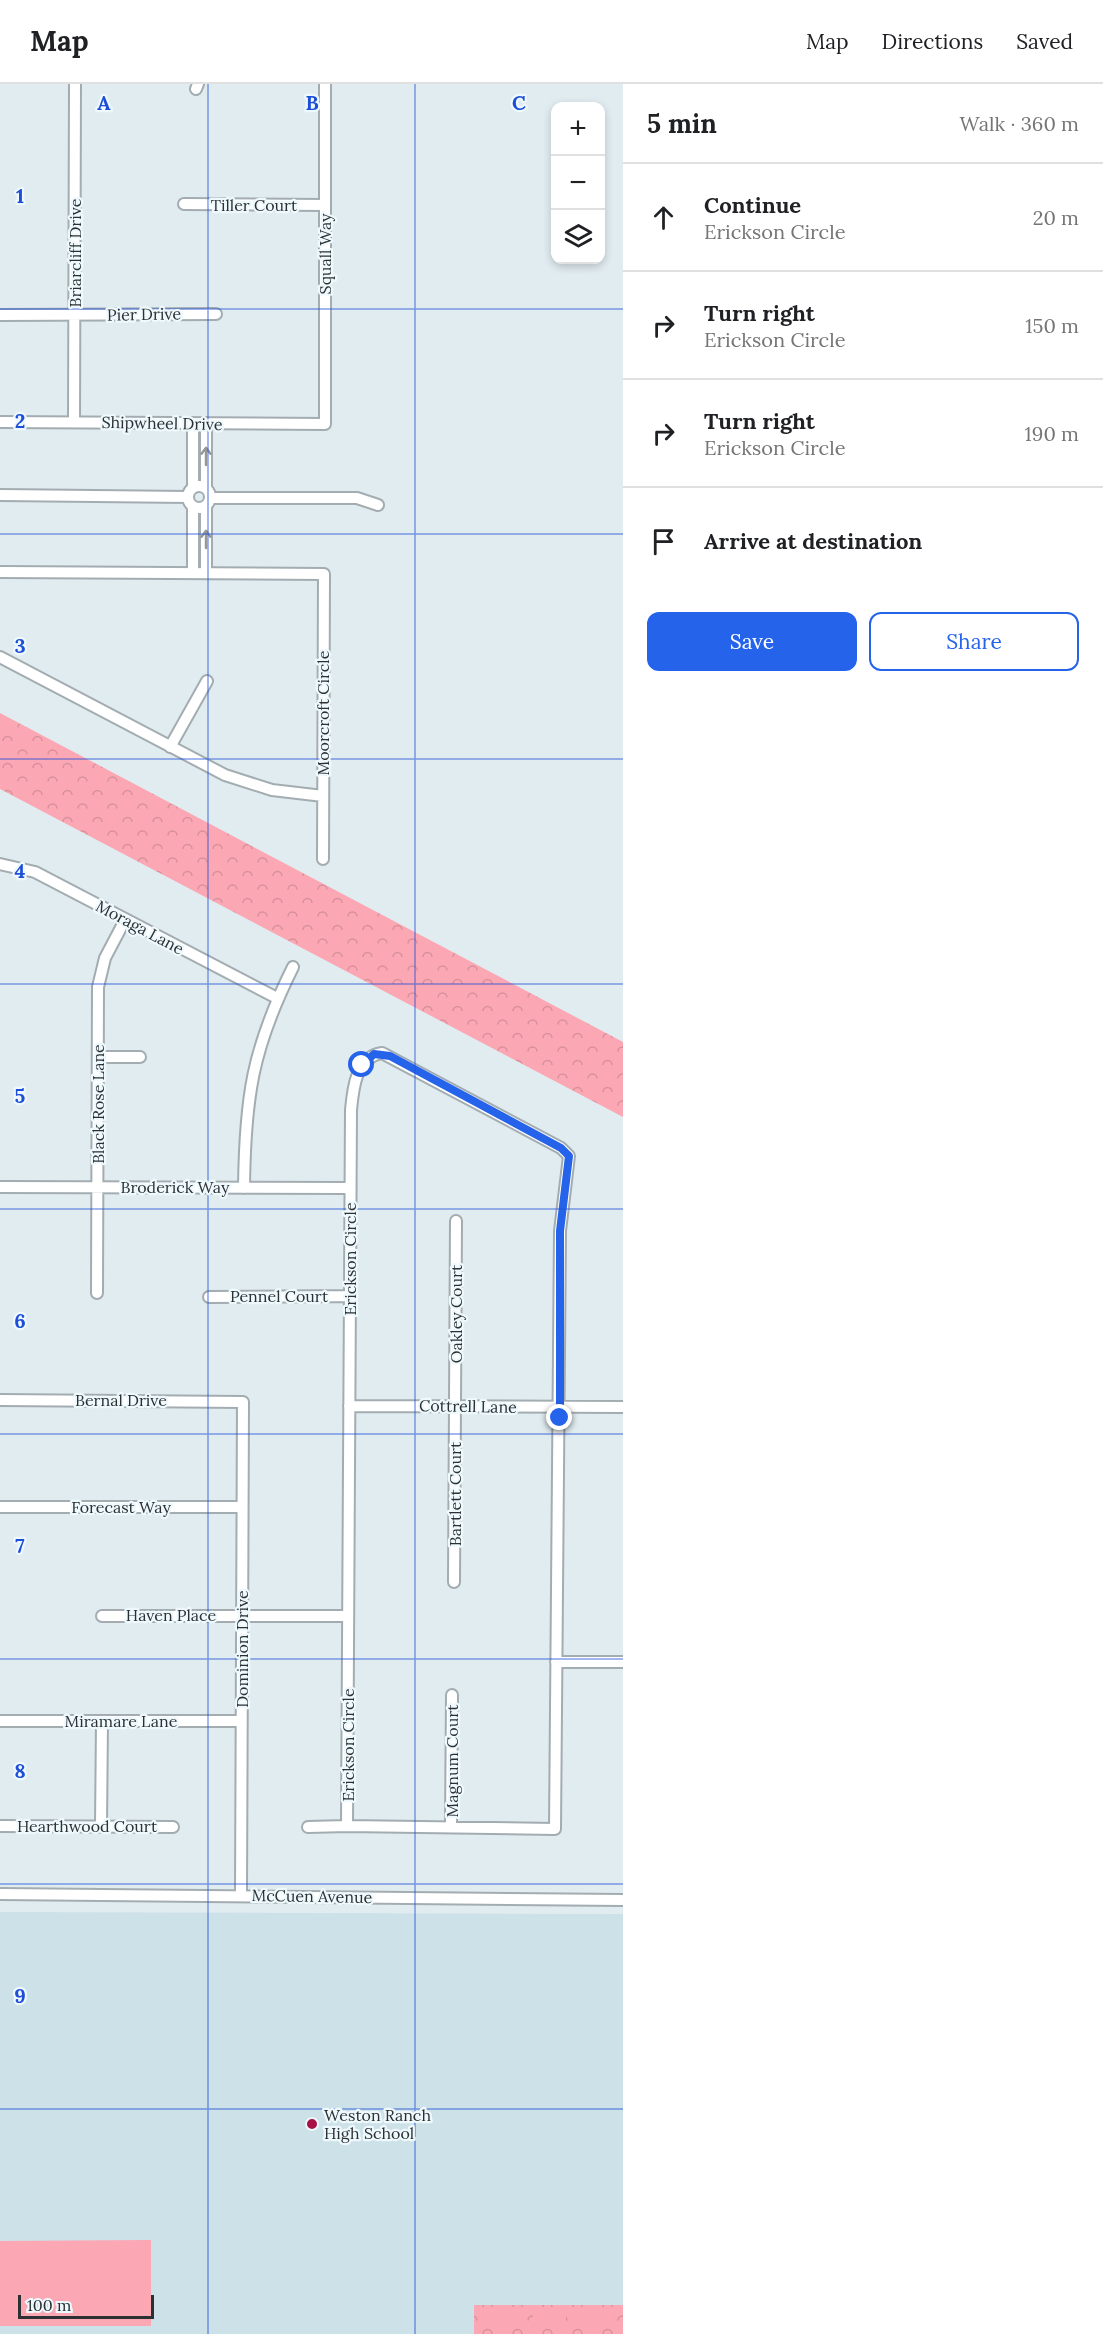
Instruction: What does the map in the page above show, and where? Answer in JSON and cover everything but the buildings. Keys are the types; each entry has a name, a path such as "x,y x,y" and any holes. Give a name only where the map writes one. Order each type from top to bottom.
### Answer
{"street":[{"name":"Briarcliff Drive","path":"74,422 75,84"},
{"name":"Squall Way","path":"324,424 326,84"},
{"name":"Tiller Court","path":"184,204 325,205"},
{"name":"Pier Drive","path":"0,315 216,314"},
{"name":"Shipwheel Drive","path":"0,422 324,424"},
{"path":"193,423 193,572"},
{"path":"206,423 206,572"},
{"path":"0,495 357,498 378,506"},
{"path":"192,497 207,498"},
{"name":"Moorcroft Circle","path":"0,572 324,573 323,796 298,794 248,783 170,747 0,657"},
{"path":"170,747 207,681"},
{"path":"323,796 323,860"},
{"name":"Moraga Lane","path":"0,864 35,872 277,998"},
{"name":"Black Rose Lane","path":"97,1293 98,1057 101,972 125,920"},
{"path":"244,1188 247,1101 258,1050 277,998 293,967"},
{"name":"Erickson Circle","path":"382,1053 561,1148 569,1156 560,1231 555,1828 347,1826 350,1188 353,1092 362,1065 368,1058 382,1053"},
{"path":"98,1057 140,1057"},
{"name":"Broderick Way","path":"0,1187 350,1188"},
{"name":"Oakley Court","path":"456,1221 456,1406"},
{"name":"Pennel Court","path":"208,1297 349,1296"},
{"name":"Bernal Drive","path":"0,1400 243,1402"},
{"name":"Dominion Drive","path":"241,1895 243,1402"},
{"name":"Cottrell Lane","path":"349,1406 623,1407"},
{"name":"Bartlett Court","path":"454,1582 456,1406"},
{"name":"Forecast Way","path":"0,1507 242,1507"},
{"name":"Haven Place","path":"102,1616 348,1616"},
{"path":"556,1662 623,1662"},
{"name":"Magnum Court","path":"451,1827 452,1695"},
{"name":"Miramare Lane","path":"0,1721 241,1721"},
{"path":"101,1826 102,1721"},
{"name":"Hearthwood Court","path":"0,1826 173,1827"},
{"path":"308,1827 347,1826"},
{"name":"McCuen Avenue","path":"0,1894 623,1900"}],"shaded area":[{"name":"Weston Ranch High School","path":"0,1912 623,1914 623,2334 0,2334"}],"green space":[{"path":"0,713 623,1042 623,1117 0,789"},
{"path":"151,2240 151,2326 0,2326 0,2241"},
{"path":"474,2305 623,2305 623,2334 474,2334"},
{"path":"483,2310 516,2310 516,2325 483,2325"},
{"path":"533,2310 566,2310 566,2325 533,2325"},
{"path":"583,2310 616,2310 616,2325 583,2325"}],"place":[{"name":"Weston Ranch High School","path":"312,2124"}],"route":[{"path":"362,1065 374,1054 382,1053 390,1056 561,1148 569,1156 570,1166 563,1196 560,1231 560,1418"}]}
